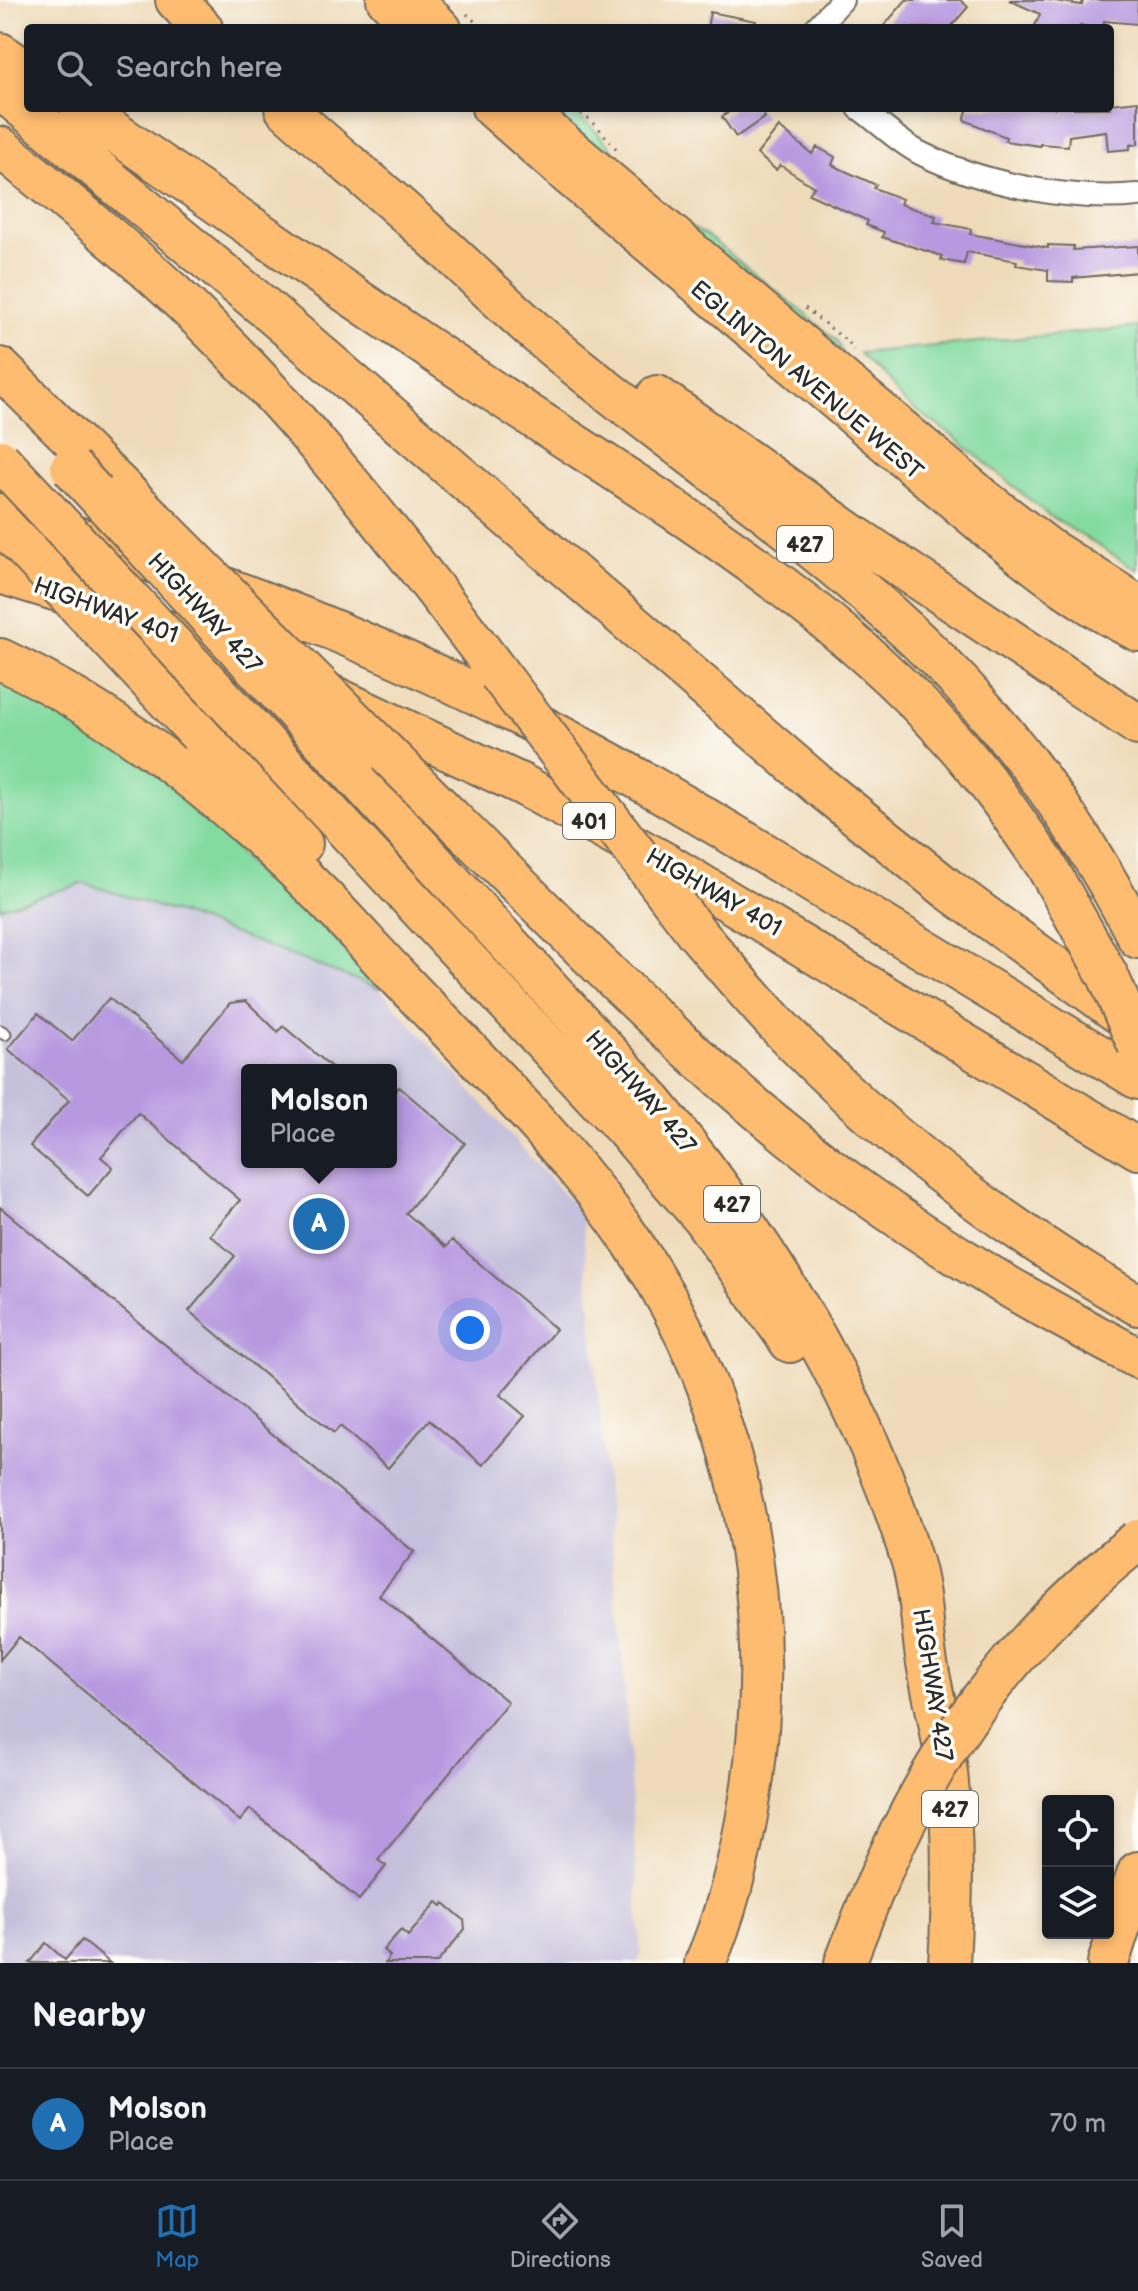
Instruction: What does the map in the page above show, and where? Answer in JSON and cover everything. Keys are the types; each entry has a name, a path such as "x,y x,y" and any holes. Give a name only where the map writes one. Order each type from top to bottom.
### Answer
{"highway":[{"path":"176,0 198,24"},
{"path":"0,53 24,69"},
{"path":"0,89 24,109"},
{"path":"28,112 269,311 817,784 948,889 1138,1027"},
{"path":"86,112 393,325 713,538 816,613 891,677 953,741 1004,804 1046,865 1108,976 1138,1045"},
{"name":"427","path":"290,112 551,345 801,541 963,686 1003,733 1077,833 1134,931"},
{"path":"0,147 171,291 227,346 350,482 696,932 784,1032 884,1127 1002,1220 1138,1305"},
{"path":"417,223 536,305 687,418 853,535 1138,725"},
{"path":"0,368 666,1028 804,1148 880,1204 1025,1297 1138,1358"},
{"name":"HIGHWAY 427","path":"0,390 645,1093 684,1140 758,1241 835,1373 877,1466 913,1565 946,1764 952,1912 949,1963"},
{"path":"0,460 625,1129 702,1217 800,1358 837,1429 869,1503 926,1657"},
{"name":"401","path":"0,514 152,562 259,601 386,654 519,715 698,814 1138,1079"},
{"path":"0,522 605,1173 637,1216 695,1312 737,1411 761,1495 777,1590 780,1643 781,1717 773,1790 762,1856 729,1963"},
{"name":"HIGHWAY 401","path":"0,573 61,592 299,682 521,784 705,886 1138,1149"},
{"path":"0,659 118,727 193,780 320,894 558,1147 630,1239 657,1284 704,1377 724,1434 754,1556 760,1608 761,1696 753,1778 730,1892 705,1963"},
{"path":"845,1963 914,1802 966,1717 997,1677 1056,1612 1138,1540"},
{"path":"1108,1963 1138,1872"}],"main road":[{"path":"384,0 406,24"},
{"path":"418,0 440,24"},
{"name":"EGLINTON AVENUE WEST","path":"494,112 988,532 1042,575 1134,626"},
{"name":"EGLINTON AVENUE WEST","path":"531,112 987,498 1050,546 1134,626"}],"street":[{"path":"820,24 842,0"},
{"path":"864,112 919,152 957,168 1026,187 1121,197 1138,195"}],"shaded area":[{"path":"84,883 187,916 380,989 582,1215 624,1678 641,1954 637,1963 0,1963 0,908"}],"green space":[{"path":"545,112 573,112 594,129 638,185 671,216 706,235 804,313 837,341 847,364"},
{"path":"1138,327 1138,570 1048,515 953,436 904,402 859,353"},
{"path":"0,678 85,724 183,791 266,884 278,876 380,989 187,916 84,883 0,908"}],"building":[{"path":"906,0 960,0 968,7 953,24 885,24"},
{"path":"1009,0 1048,0 1082,5 1083,0 1138,0 1137,24 1104,21 1104,24 1036,24 1040,14"},
{"path":"710,12 756,21 756,24 708,24"},
{"path":"1138,101 1138,144 1130,145 1130,149 1108,151 1106,131 1069,136 1068,146 1005,141 1006,137 964,120 967,112 1114,112 1114,104"},
{"path":"729,112 761,112 765,117 736,137 722,117"},
{"path":"779,127 812,154 817,147 835,157 832,165 902,199 900,204 936,216 934,222 971,229 970,234 1048,248 1048,245 1074,246 1073,250 1138,246 1138,272 1073,278 1073,282 1048,281 1048,270 1016,265 1017,261 967,252 964,264 941,260 942,256 882,237 884,232 866,225 868,221 809,194 814,187 780,165 776,170 757,154"},
{"path":"109,998 183,1060 230,1003 246,1001 278,1032 283,1026 328,1064 241,1064 241,1168 397,1168 399,1087 465,1143 406,1213 446,1247 452,1240 556,1329 500,1395 525,1416 483,1465 429,1420 388,1468 340,1426 334,1433 189,1311 235,1256 210,1235 240,1200 138,1113 101,1157 113,1167 88,1196 30,1146 69,1100 8,1049 38,1013 72,1041"},
{"path":"0,1207 414,1552 379,1595 508,1702 378,1860 386,1866 359,1900 250,1809 240,1821 19,1637 0,1660"},
{"path":"437,1902 442,1906 444,1903 464,1920 465,1929 437,1963 385,1963 390,1956 383,1950 401,1930 408,1936"},
{"path":"82,1940 110,1963 30,1963 46,1943 65,1960"}],"place":[{"name":"Molson","path":"319,1224"}]}
